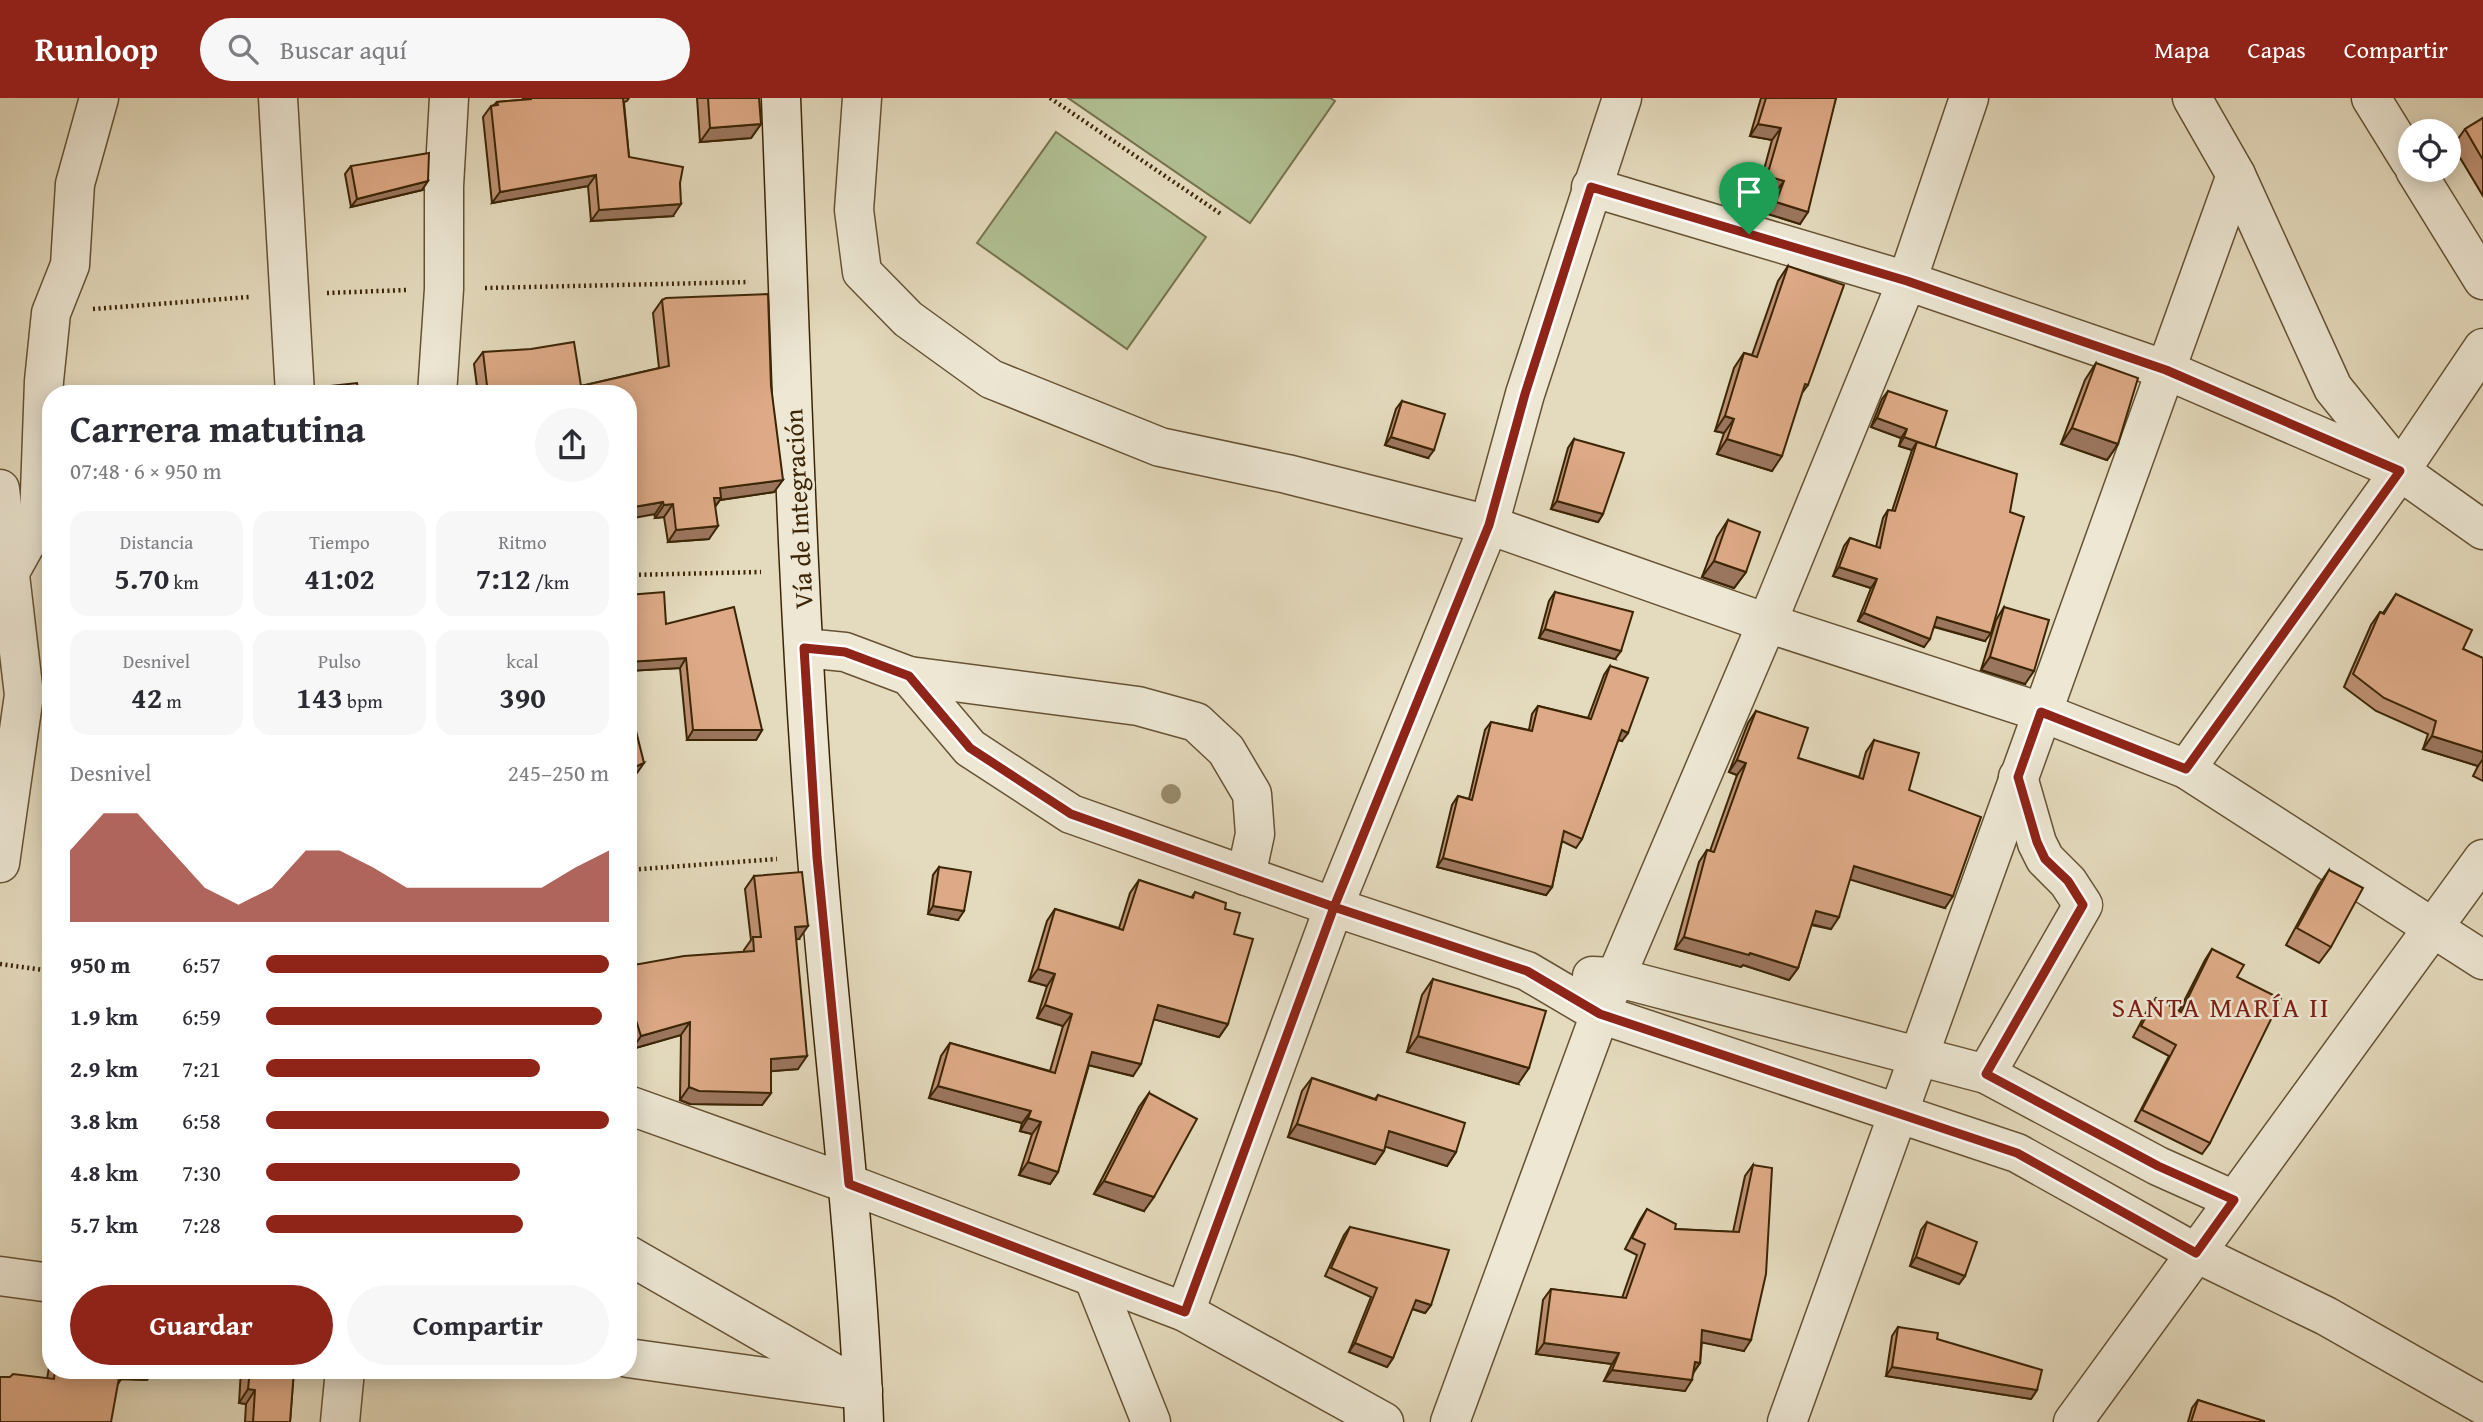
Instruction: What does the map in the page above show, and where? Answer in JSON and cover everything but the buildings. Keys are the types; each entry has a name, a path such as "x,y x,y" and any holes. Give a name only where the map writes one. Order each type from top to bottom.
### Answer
{"street":[{"path":"44,385 51,313 70,265 75,184 99,98"},
{"path":"278,98 294,385"},
{"path":"438,385 444,289 444,186 449,98"},
{"name":"Vía de Integración","path":"781,98 800,570 817,857 849,1184 863,1406"},
{"path":"862,98 854,210 862,272 908,319 991,379 1160,447 1287,474 1489,525 1768,623 2041,712 2186,769 2483,960"},
{"path":"1185,1312 1334,907 1489,525 1525,394 1622,98"},
{"path":"1450,1422 1600,1014 1768,623 1907,281 1969,98"},
{"path":"2192,98 2236,175 2333,388 2400,471"},
{"path":"2371,98 2398,142"},
{"path":"1787,1422 2236,175"},
{"path":"2422,182 2483,280"},
{"path":"1591,187 1907,281 2166,370 2400,471 2483,530"},
{"path":"2186,769 2400,471 2483,348"},
{"path":"10,572 39,520 42,437"},
{"path":"0,489 10,572 10,656 24,695 0,863"},
{"path":"804,648 845,652 909,676 1138,706 1196,722 1226,750 1252,794 1255,834 1246,876"},
{"path":"909,676 970,748 1071,814 1334,907 1527,971 1600,1014 2017,1153 2196,1253 2326,1316 2482,1401"},
{"path":"1986,1074 2083,905 2068,881 2045,859 2037,842 2018,777"},
{"path":"2073,1422 2483,859"},
{"path":"1527,971 1615,977 1919,1054 1986,1074 2158,1166 2234,1200"},
{"path":"637,1108 849,1184 1185,1312 1384,1422"},
{"path":"637,1261 863,1406"},
{"path":"0,1276 42,1282"},
{"path":"1094,1279 1151,1422"},
{"path":"637,1361 863,1406"},
{"path":"340,1422 344,1379"}],"path":[{"path":"1050,98 1221,214"},
{"path":"637,575 800,570"},
{"path":"637,869 817,857"},
{"path":"0,964 42,970"}],"green space":[{"path":"1068,98 1330,98 1335,101 1250,223"},
{"path":"1056,132 1206,237 1127,349 977,243"}],"district":[{"name":"SANTA MARÍA II","path":"2221,1006"}],"route":[{"path":"1749,234 1591,187 1525,394 1489,525 1334,907 1071,814 970,748 909,676 845,652 804,648 817,857 849,1184 1185,1312 1334,907 1527,971 1600,1014 2017,1153 2196,1253 2234,1200 2158,1166 1986,1074 2083,905 2068,881 2045,859 2037,842 2018,777 2041,712 2186,769 2400,471 2166,370 1907,281 1749,234"}]}
